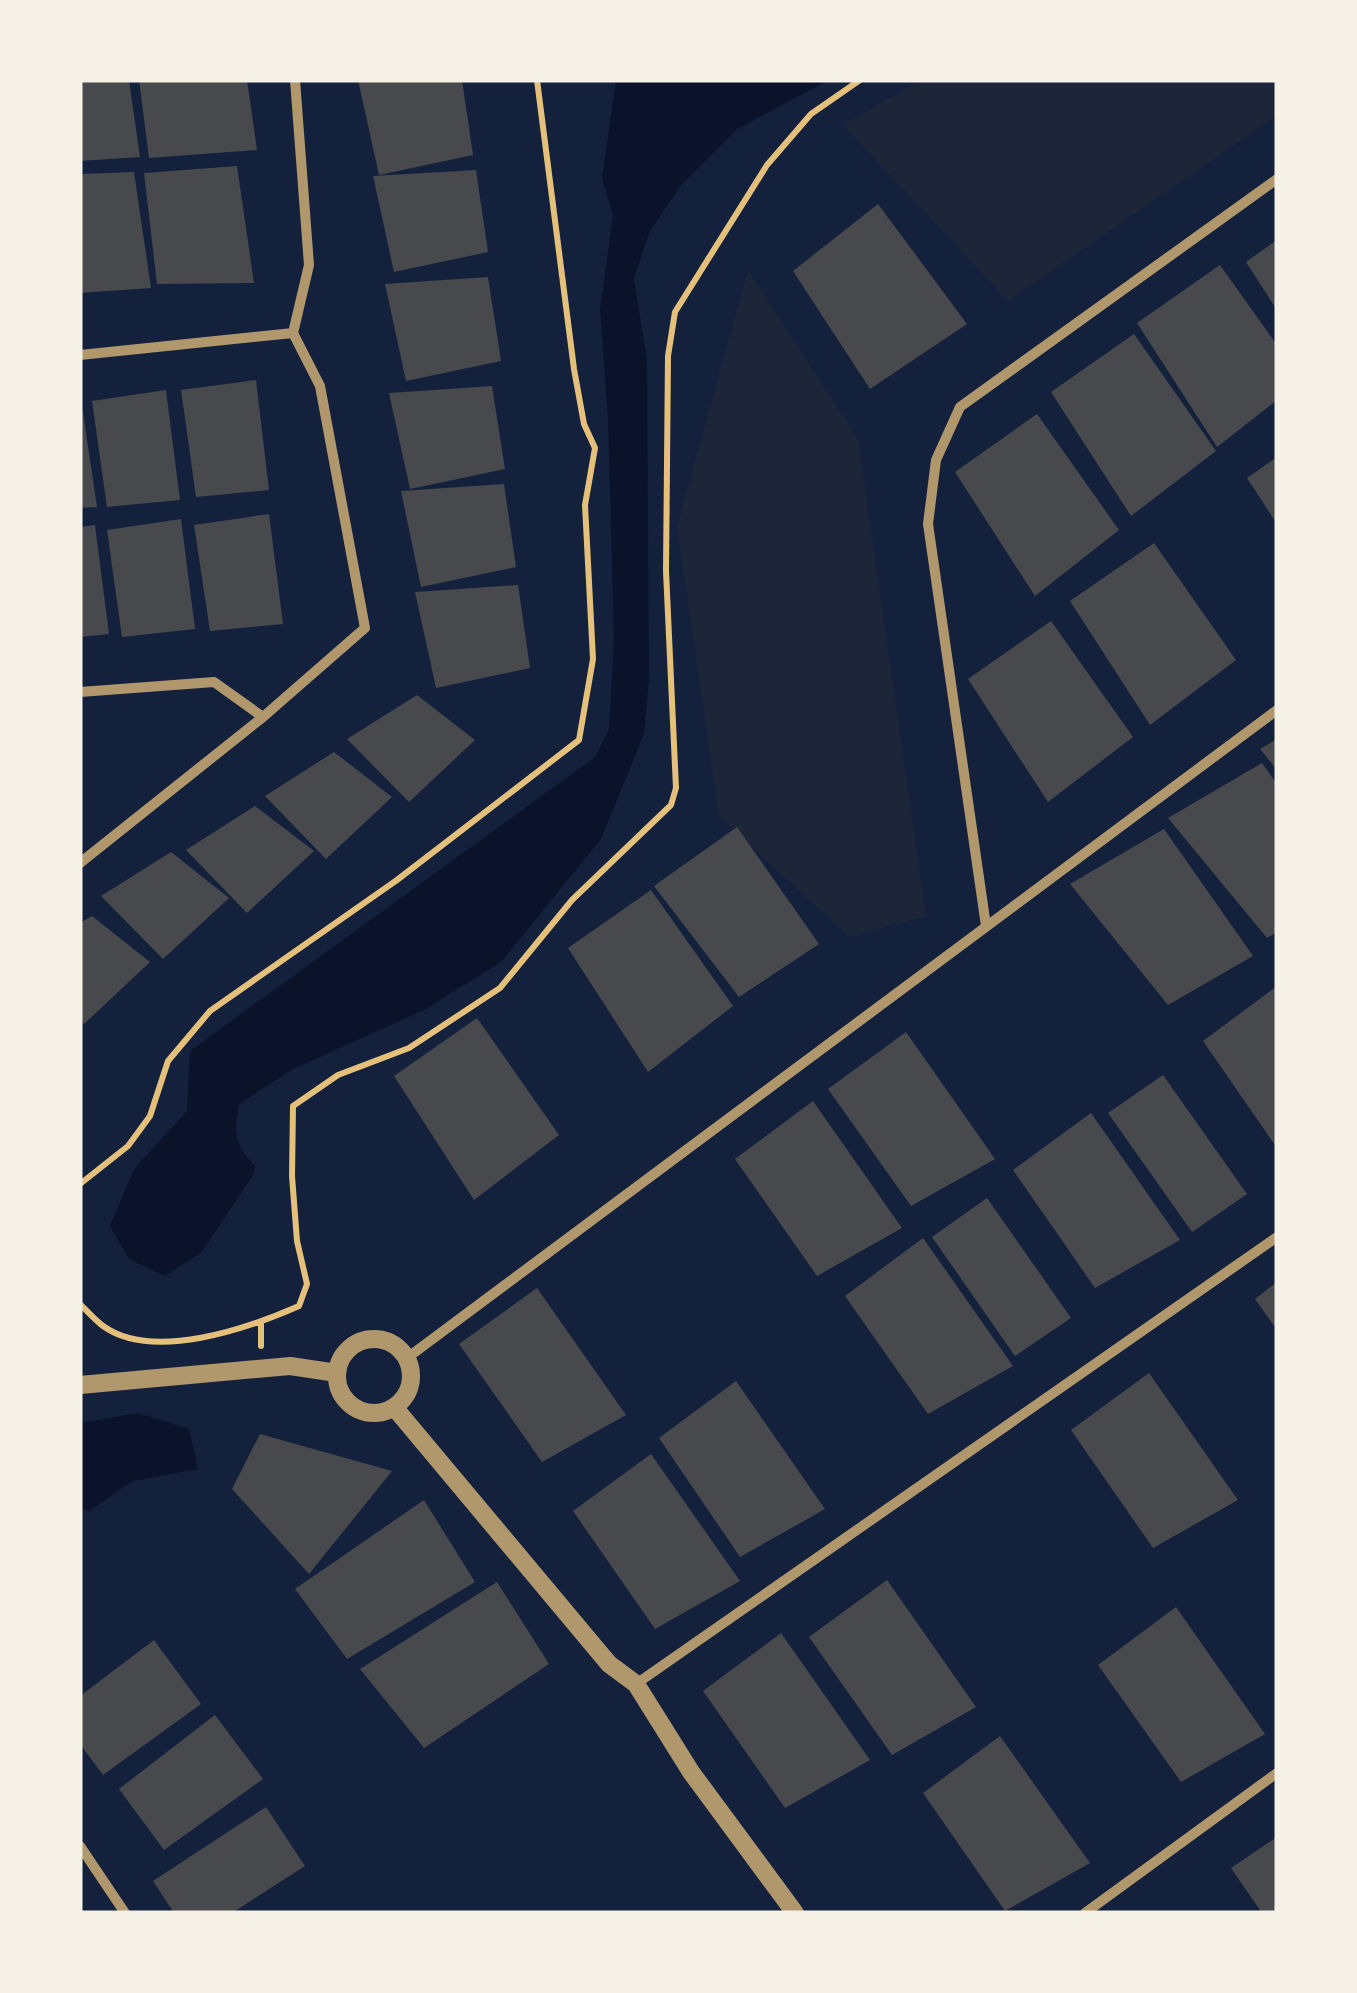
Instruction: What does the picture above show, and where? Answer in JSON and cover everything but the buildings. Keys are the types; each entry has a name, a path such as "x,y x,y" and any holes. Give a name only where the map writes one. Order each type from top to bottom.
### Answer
{"street":[{"path":"80,863 262,717 365,628 320,386 294,333 309,265 296,80"},
{"path":"986,926 928,524 936,460 960,407 1277,179"},
{"path":"80,354 294,333"},
{"path":"80,692 214,682 262,717"},
{"path":"407,1358 1277,710"},
{"path":"636,1684 1277,1237"},
{"path":"366,1339 390,1341 407,1358 411,1379 403,1400 372,1413 360,1410 342,1396 337,1373 346,1351 366,1339"},
{"path":"80,1385 290,1366 337,1373"},
{"path":"394,1407 610,1664 636,1684 691,1772 795,1913"},
{"path":"1085,1913 1277,1773"},
{"path":"80,1846 125,1913"}],"path":[{"path":"80,1184 128,1146 150,1116 168,1062 210,1012 397,880 579,740 593,659 584,504 595,448 584,424 574,369 537,80"},
{"path":"80,1304 105,1328 141,1340 229,1334 299,1306 307,1284 295,1208 293,1106 338,1075 409,1048 500,988 572,900 671,805 676,788 666,571 668,356 675,312 767,165 811,114 860,80"}],"shaded area":[{"path":"616,80 829,80 737,129 682,184 650,231 634,278 647,361 649,680 644,734 601,839 501,962 424,1010 291,1070 239,1104 237,1138 255,1166 254,1174 202,1252 165,1276 129,1259 110,1226 134,1169 187,1111 190,1051 595,757 609,729 614,639 608,419 600,309 613,215 602,179"},
{"path":"921,80 1277,80 1277,115 1008,301 843,125"},
{"path":"748,270 858,439 926,916 849,937 719,816 677,527"},
{"path":"138,1413 189,1429 198,1469 133,1481 89,1511 80,1508 80,1423"}]}
